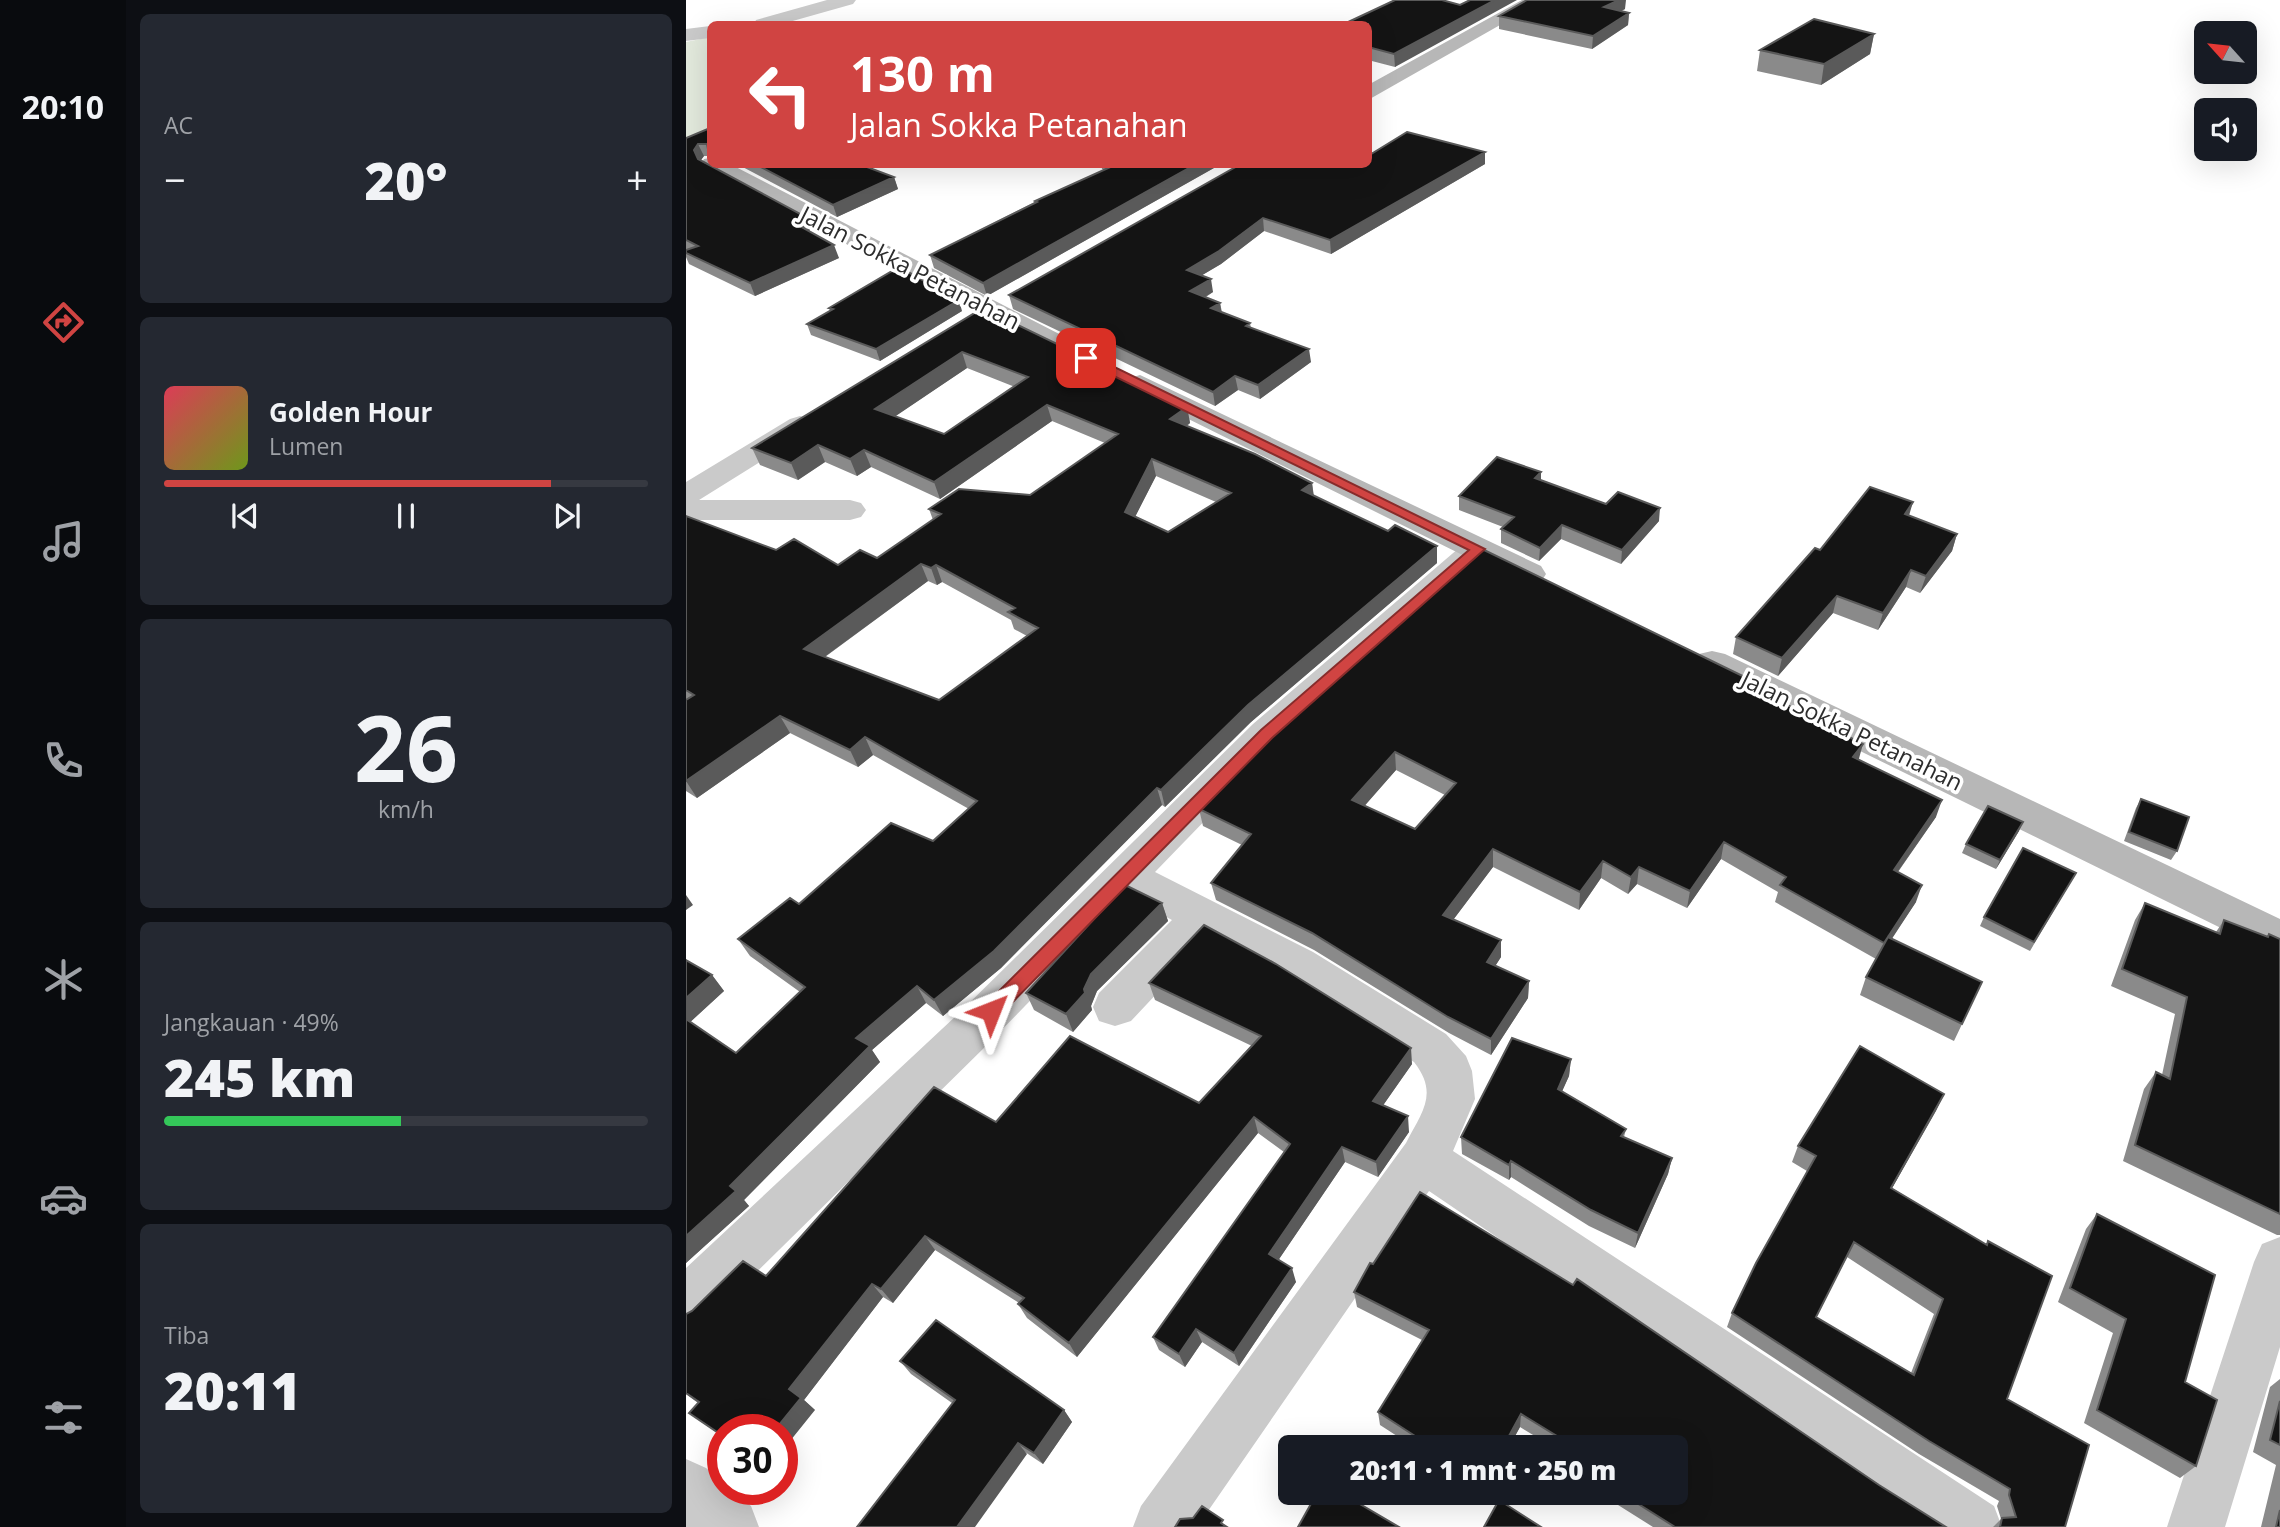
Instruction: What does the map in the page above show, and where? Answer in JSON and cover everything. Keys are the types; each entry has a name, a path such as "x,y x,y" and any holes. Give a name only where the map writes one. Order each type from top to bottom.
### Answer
{"street":[{"path":"773,21 847,0"},
{"path":"1372,92 1535,0"},
{"path":"686,35 707,32"},
{"name":"Jalan Sokka Petanahan","path":"718,168 987,310 1553,585"},
{"path":"686,495 825,410"},
{"path":"686,510 850,510"},
{"path":"686,1304 973,1029 1266,734 1478,549"},
{"name":"Jalan Sokka Petanahan","path":"1691,653 2280,939"},
{"path":"1126,876 1297,965 1430,1048 1449,1071 1451,1099 1446,1115 1423,1160 1163,1527"},
{"path":"1115,1007 1202,917"},
{"path":"1423,1160 1973,1527"},
{"path":"2196,1527 2280,1262"},
{"path":"686,1488 730,1527"}],"shaded area":[{"path":"707,38 707,153 686,142 686,42"}],"building":[{"path":"1395,0 1442,0 1460,5 1470,0 1495,0 1394,54 1372,48 1372,21 1350,21"},
{"path":"1527,0 1619,0 1604,7 1629,13 1593,36 1499,16"},
{"path":"1814,19 1874,34 1824,64 1760,50"},
{"path":"707,129 707,144 698,144 694,150 698,159 707,164 707,168 715,168 806,217 796,224 834,245 750,283 686,253 686,250 698,246 686,240 686,138"},
{"path":"1407,132 1485,152 1330,240 1263,218 1219,251 1187,270 1211,279 1190,291 1220,303 1211,308 1250,323 1246,326 1309,349 1258,385 1235,376 1213,392 1009,295 1234,168 1372,168 1372,154"},
{"path":"763,168 870,168 894,177 833,205"},
{"path":"1108,168 1189,168 983,283 930,255 1037,202 1035,201"},
{"path":"899,267 959,300 876,349 807,324 833,309 829,308"},
{"path":"983,308 1187,407 1170,419 1255,454 1312,483 1302,490 1388,531 1395,525 1437,546 1248,705 1161,790 1157,788 994,951 934,1000 917,986 856,1038 870,1046 730,1186 736,1191 686,1236 686,1019 736,1053 805,987 738,939 790,898 799,904 891,823 933,841 977,801 865,737 850,750 780,716 686,781 686,700 694,695 686,690 686,516 776,550 794,539 838,565 860,550 877,558 941,514 929,509 959,489 1030,495 1118,434 1047,405 934,482 864,450 850,459 818,445 791,463 752,448","holes":["962,352 1028,377 944,434 875,409","1152,459 1231,493 1168,532 1125,512","921,564 931,568 936,565 1015,608 1008,612 1038,628 939,700 804,649"]},
{"path":"1497,457 1541,472 1535,478 1606,504 1618,492 1660,508 1622,550 1562,525 1540,548 1501,529 1514,517 1459,496"},
{"path":"1870,487 1913,502 1905,514 1957,534 1926,576 1911,570 1883,613 1837,596 1782,658 1736,637 1815,548 1820,550"},
{"path":"1482,549 1759,684 1757,687 1766,692 1764,693 1863,744 1853,757 1942,800 1894,870 1922,885 1884,943 1780,885 1786,877 1724,842 1690,891 1639,867 1631,877 1603,861 1580,892 1493,849 1443,915 1501,940 1487,962 1529,981 1491,1039 1448,1017 1312,933 1211,883 1251,834 1199,809 1278,728","holes":["1395,752 1456,783 1415,829 1352,800"]},
{"path":"2141,799 2189,817 2177,851 2129,832"},
{"path":"1988,806 2023,822 2000,860 1966,844"},
{"path":"2023,848 2076,873 2034,942 1984,917"},
{"path":"1125,885 1162,903 1091,974 1084,989 1085,993 1066,1014 1026,993"},
{"path":"2145,903 2220,934 2224,920 2280,939 2280,1214 2135,1145 2156,1072 2170,1079 2187,997 2122,969"},
{"path":"1204,925 1276,964 1411,1048 1373,1101 1408,1116 1376,1162 1342,1147 1269,1254 1292,1268 1234,1353 1196,1329 1179,1354 1153,1337 1290,1144 1254,1117 1069,1343 1018,1304 1024,1298 925,1236 881,1289 872,1284 789,1389 801,1398 788,1414 707,1414 707,1425 689,1413 699,1402 686,1393 686,1314 743,1261 766,1276 934,1087 996,1122 1070,1036 1199,1103 1261,1036 1149,983"},
{"path":"1888,937 1982,982 1962,1024 1866,977"},
{"path":"686,960 712,975 686,998"},
{"path":"1512,1038 1571,1059 1558,1089 1626,1129 1621,1136 1672,1158 1638,1233 1591,1210 1511,1161 1509,1165 1461,1137"},
{"path":"1860,1046 1944,1094 1891,1188 1987,1245 1988,1241 2052,1276 2007,1399 2089,1445 2065,1527 2000,1527 2002,1518 2016,1517 2009,1495 2010,1489 1929,1441 1732,1313 1756,1263 1816,1156 1798,1146","holes":["1854,1242 1943,1299 1914,1375 1816,1317"]},
{"path":"1420,1192 1573,1285 1577,1279 1879,1485 1946,1527 1675,1527 1640,1505 1688,1505 1688,1435 1555,1435 1521,1414 1510,1435 1413,1435 1378,1412 1429,1330 1354,1292 1370,1263 1373,1264"},
{"path":"2097,1214 2215,1275 2185,1382 2217,1400 2196,1466 2097,1410 2126,1319 2070,1288"},
{"path":"936,1320 1064,1410 1034,1453 1018,1443 957,1527 857,1527 955,1400 900,1361"},
{"path":"2280,1401 2280,1445 2270,1440"},
{"path":"1310,1505 1361,1505 1399,1527 1298,1527"},
{"path":"1496,1505 1507,1505 1541,1527 1484,1527"},
{"path":"1202,1506 1223,1520 1221,1523 1227,1527 1175,1527 1180,1519 1193,1518"},
{"path":"2280,1510 2280,1527 2276,1527"}],"route":[{"path":"991,1011 1266,734 1478,549 1086,358"}]}
